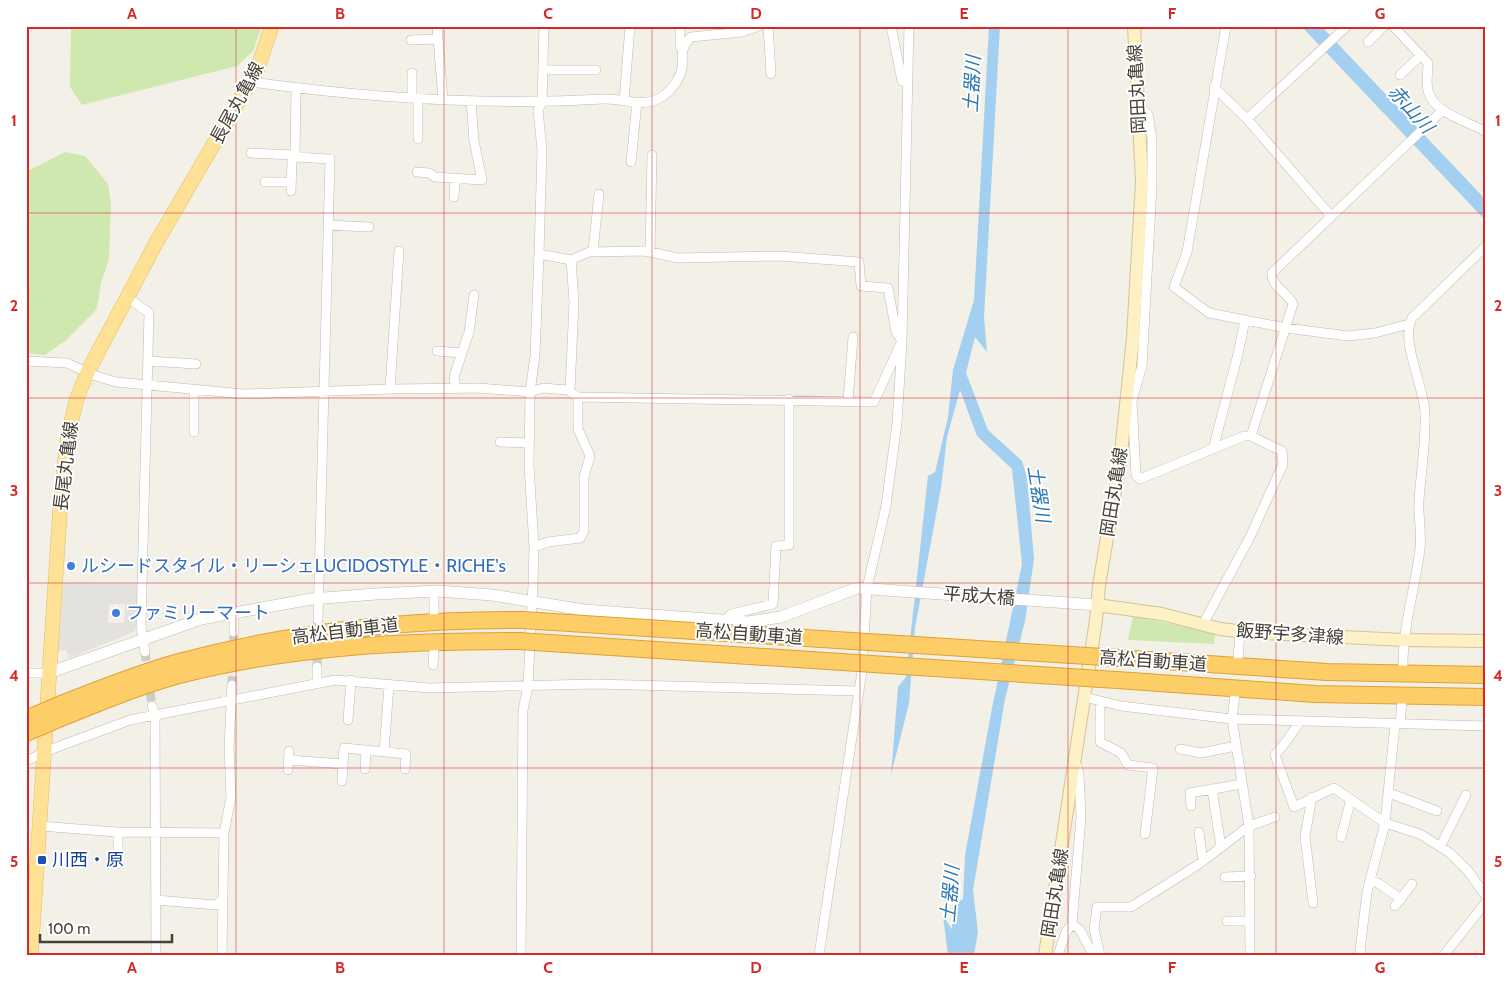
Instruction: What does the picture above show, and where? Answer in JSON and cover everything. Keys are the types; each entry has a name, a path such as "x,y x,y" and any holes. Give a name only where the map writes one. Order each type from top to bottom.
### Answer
{"highway":[{"name":"高松自動車道","path":"26,733 61,711 116,683 179,662 285,639 394,624 456,619 522,620 1327,672 1486,675"},
{"name":"高松自動車道","path":"26,719 61,711 183,674 286,653 342,646 393,643 519,641 1315,694 1486,697"}],"main road":[{"name":"長尾丸亀線","path":"32,955 48,673 68,435 77,398 88,371 127,297 250,82 269,40 272,26"},
{"name":"岡田丸亀線","path":"1046,955 1099,585 1129,400 1142,181 1134,26"},
{"name":"飯野宇多津線","path":"1097,605 1162,614 1240,631 1403,640 1486,641"}],"street":[{"path":"438,26 443,100"},
{"path":"521,955 523,710 528,686 534,547 529,443 530,392 535,356 539,254 542,150 538,110 542,102 544,26"},
{"path":"624,101 630,26"},
{"path":"680,26 680,47 683,49"},
{"path":"250,82 415,99 542,102 605,99 649,102 661,98 673,87 682,72 683,49 691,36 742,32 759,26"},
{"path":"768,26 772,74"},
{"path":"891,26 902,81 907,83"},
{"path":"819,955 898,423 902,341 909,26"},
{"path":"1226,26 1187,252 1174,287 1209,313 1286,328 1348,336 1375,333 1409,324"},
{"path":"1247,119 1346,26"},
{"path":"1368,42 1384,26"},
{"path":"1393,26 1428,63 1428,90 1431,98 1443,110 1486,132"},
{"path":"411,40 438,39"},
{"path":"1400,74 1421,55"},
{"path":"543,70 596,70"},
{"path":"412,73 418,139"},
{"path":"1214,87 1247,119 1331,216"},
{"path":"265,182 291,186 292,161 295,156 296,88"},
{"path":"417,172 482,180 474,141 471,101"},
{"path":"631,162 637,102"},
{"path":"1251,436 1292,304 1290,298 1272,280 1272,273 1443,110"},
{"path":"251,153 330,159 318,620"},
{"path":"650,252 652,155"},
{"path":"454,197 455,178"},
{"path":"593,251 599,194"},
{"path":"328,225 369,226"},
{"path":"1403,665 1403,640 1412,600 1420,548 1419,503 1426,441 1424,398 1408,339 1409,324 1412,318 1486,246"},
{"path":"390,389 399,251"},
{"path":"539,254 571,260 593,251 650,252 678,258 779,256 859,262 861,286 888,288 896,332 902,341"},
{"path":"570,391 574,302 571,260"},
{"path":"456,389 454,377 469,332 474,295"},
{"path":"127,297 149,312 142,638 144,652"},
{"path":"1212,449 1238,354 1245,320"},
{"path":"848,401 853,337"},
{"path":"26,361 67,363 88,371 93,375 116,382 244,394 390,389 530,392 543,388 570,391 578,397 789,399 874,402 902,341"},
{"path":"437,351 462,353"},
{"path":"148,361 196,364"},
{"path":"194,389 194,432"},
{"path":"534,547 548,542 580,538 584,531 584,477 590,456 578,429 576,409 578,397"},
{"path":"725,621 731,614 773,604 776,546 789,545 789,399"},
{"path":"1129,400 1136,475 1140,480 1244,436 1251,436 1282,451 1283,464 1250,537 1203,624"},
{"path":"500,442 529,443"},
{"name":"平成大橋","path":"48,673 142,638 201,619 318,598 434,591 492,595 584,610 748,622 781,617 840,592 872,588 1097,605"},
{"path":"434,591 434,614"},
{"path":"234,612 234,632"},
{"path":"1238,659 1240,631"},
{"path":"433,665 434,650"},
{"path":"317,667 317,683"},
{"path":"26,673 48,673"},
{"path":"26,762 44,753 154,710 232,700 335,680 430,688 596,684 858,690"},
{"path":"348,720 351,680"},
{"path":"222,955 224,833 231,797 229,748 232,685"},
{"path":"384,752 389,685"},
{"path":"1235,695 1232,719 1249,826 1251,876 1250,955"},
{"path":"1084,697 1121,706 1232,719 1486,726"},
{"path":"1100,701 1100,742 1121,753 1128,764 1153,768 1145,834"},
{"path":"1362,955 1360,950 1362,920 1370,881 1386,823 1402,701"},
{"path":"154,710 156,955"},
{"path":"1300,721 1275,755 1294,807 1334,788 1386,823 1420,834 1450,854 1468,871 1486,896"},
{"path":"1180,748 1202,753 1236,746"},
{"path":"342,781 344,748 406,754 405,769"},
{"path":"365,769 366,750"},
{"path":"288,770 289,755 343,764"},
{"path":"1058,955 1066,932 1072,924 1081,817 1078,773 1074,760"},
{"path":"1191,806 1190,793 1242,784"},
{"path":"1212,789 1221,846"},
{"path":"1389,792 1437,811"},
{"path":"1440,847 1466,795"},
{"path":"1312,797 1305,836 1313,903"},
{"path":"1341,837 1351,799"},
{"path":"1100,955 1094,929 1097,906 1131,907 1203,861 1249,826 1275,817"},
{"path":"40,826 118,832 224,833"},
{"path":"118,832 118,864"},
{"path":"1199,832 1203,861"},
{"path":"1225,877 1251,876"},
{"path":"1370,881 1378,883 1398,903 1412,884"},
{"path":"156,900 216,905 223,900"},
{"path":"1444,955 1486,902"},
{"path":"1227,921 1250,921"},
{"path":"1072,924 1080,930 1093,955"}],"green space":[{"path":"71,26 262,26 253,51 237,66 82,105 70,87"},
{"path":"65,152 85,156 108,184 111,205 109,259 101,283 97,309 65,341 45,355 26,353 26,172"},
{"path":"1133,616 1215,633 1214,644 1128,640"}],"shaded area":[{"path":"63,583 137,584 137,626 134,632 69,658 66,650 58,651","holes":["109,604 125,604 124,623 108,622"]}],"water":[{"path":"989,26 1000,26 984,317 987,352 975,337 966,373 988,430 1022,461 1027,477 1034,559 1025,621 1005,699 973,890 978,932 974,955 948,955 943,916 952,929 953,905 963,899 965,855 992,708 1022,564 1012,469 977,436 960,390 947,437 941,488 915,628 909,703 891,775 898,687 906,677 928,476 935,472 948,417 953,370 974,300"},
{"path":"1301,26 1321,26 1486,200 1486,221"}],"tunnel":[{"path":"317,667 318,620"},
{"path":"232,685 234,632"},
{"path":"145,652 152,706"}],"place":[{"name":"ルシードスタイル・リーシェLUCIDOSTYLE・RICHE's","path":"71,566"},
{"name":"ファミリーマート","path":"116,613"},
{"name":"川西・原","path":"42,860"}],"water label":[{"name":"土器川","path":"972,84"},
{"name":"赤山川","path":"1411,109"},
{"name":"土器川","path":"1039,494"},
{"name":"土器川","path":"950,894"}]}
